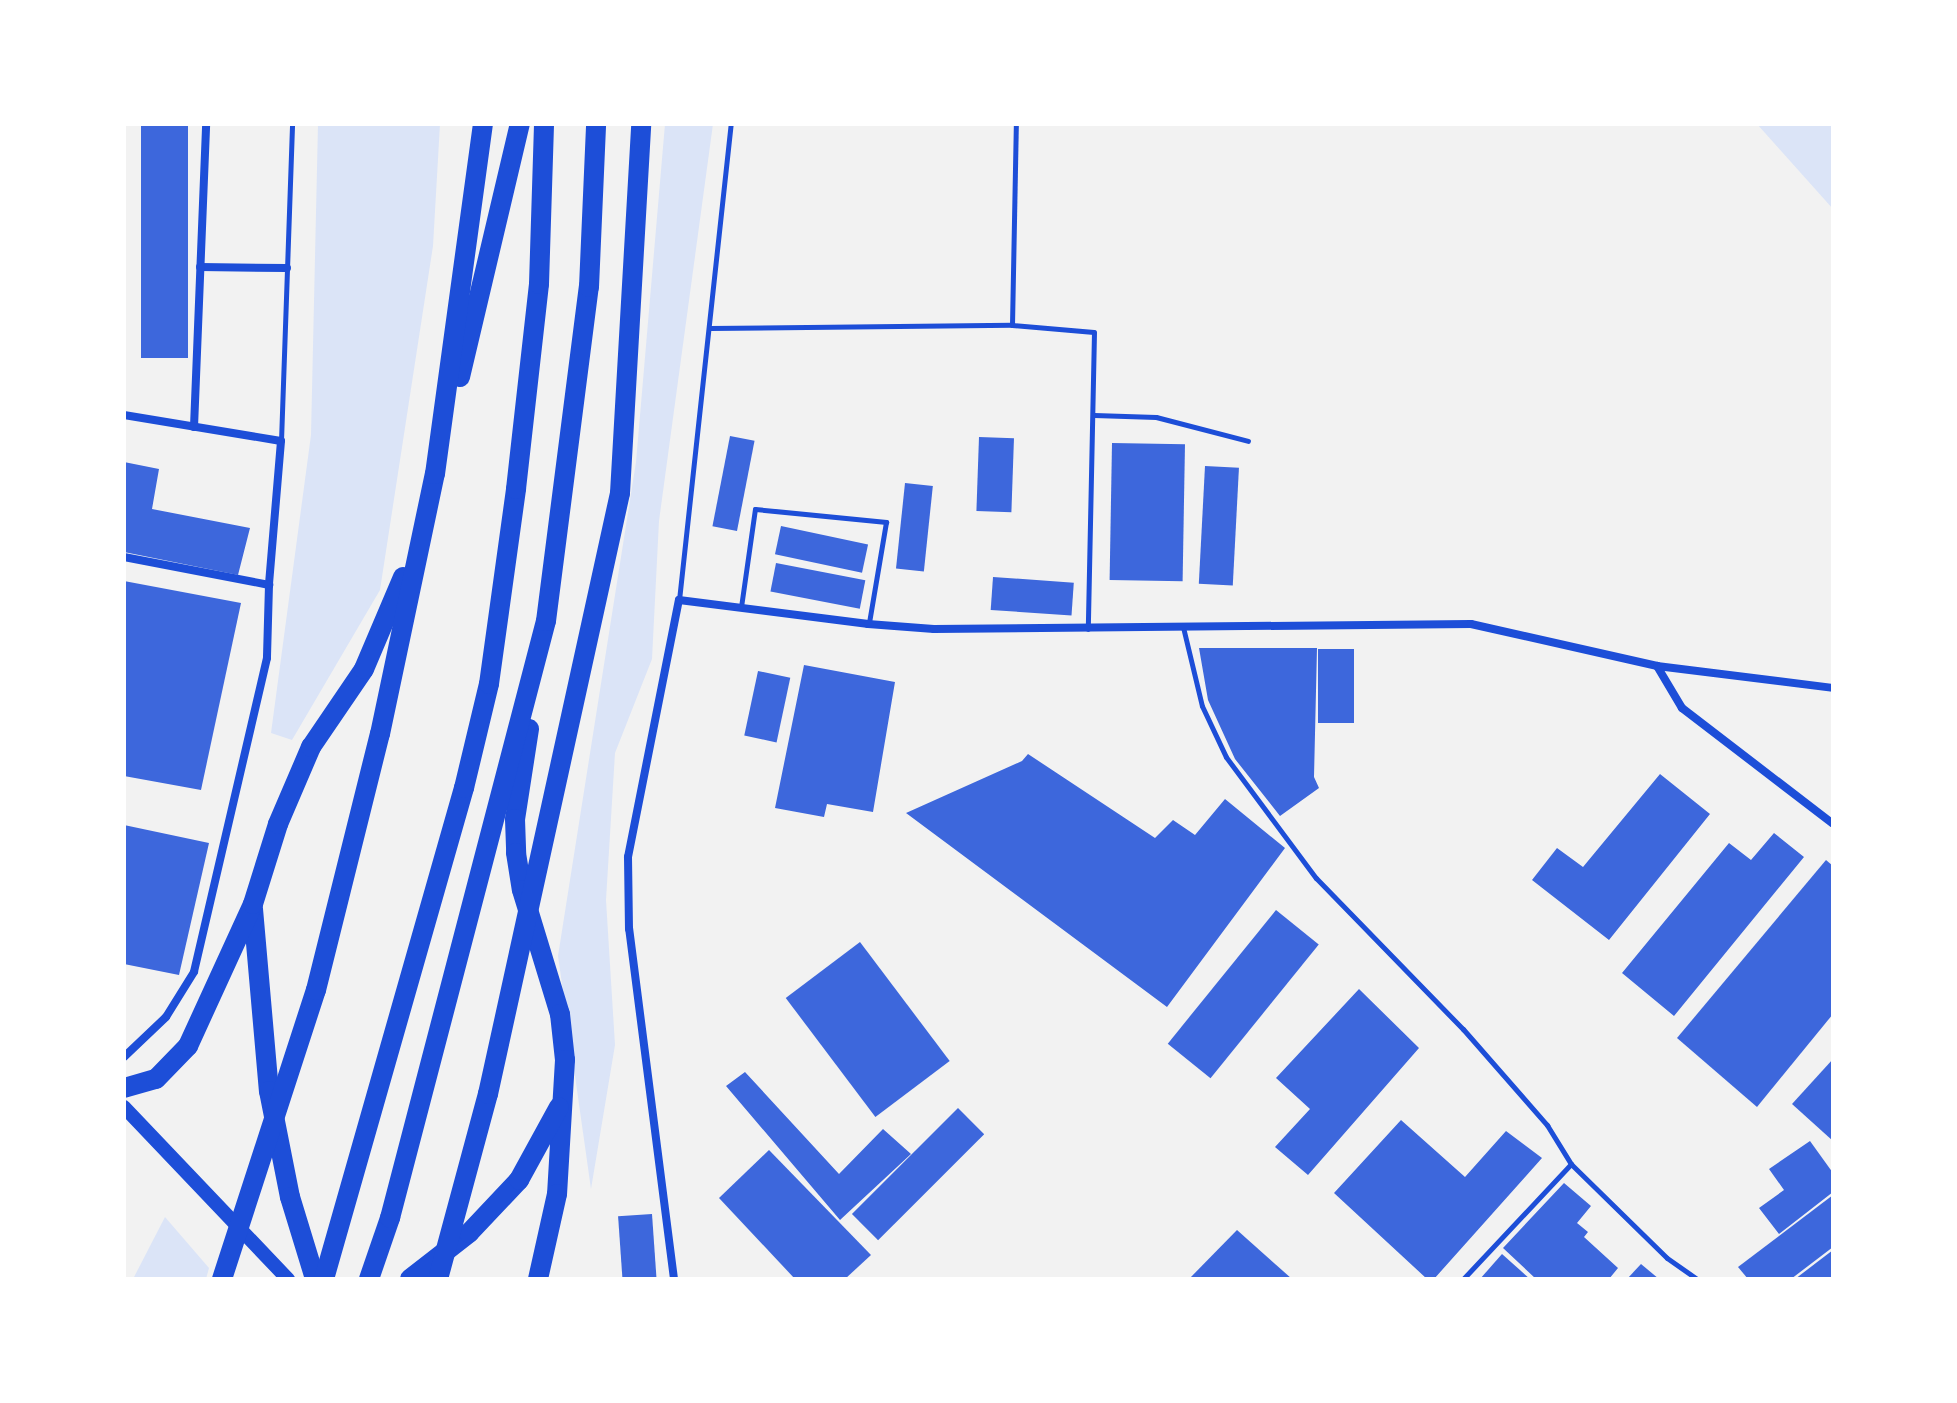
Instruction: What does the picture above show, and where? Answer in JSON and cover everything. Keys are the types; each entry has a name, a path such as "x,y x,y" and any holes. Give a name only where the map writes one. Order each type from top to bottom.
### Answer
{"highway":[{"path":"222,1279 316,990 380,734 435,474 483,124"},
{"path":"124,1088 156,1079 188,1046 253,904 278,824 311,747 364,669 400,588 471,338 520,124"},
{"path":"324,1279 464,788 489,684 516,489 539,284 544,124"},
{"path":"538,1279 557,1194 565,1060 560,1014 522,890 515,819 546,621 589,287 596,124"},
{"path":"438,1279 488,1094 620,493 641,124"},
{"path":"369,1279 390,1218 546,621"},
{"path":"253,904 269,1091 290,1197 315,1279"},
{"path":"410,1279 469,1233 519,1180 563,1100"}],"street":[{"path":"194,427 206,124"},
{"path":"200,267 287,268"},
{"path":"124,415 281,441 269,585 267,658 194,972 166,1017 124,1057"},
{"path":"124,557 269,585"},
{"path":"674,1279 629,929 628,857 679,600 868,624 934,629 1088,630 1471,624 1657,666 1833,688"},
{"path":"1657,666 1682,708 1833,824"},
{"path":"124,1107 288,1279"}],"lane":[{"path":"281,441 292,124"},
{"path":"679,600 731,124"},
{"path":"1012,325 1016,124"},
{"path":"710,328 1012,325 1094,332 1088,630"},
{"path":"1094,415 1156,417 1248,441"},
{"path":"741,607 755,509 886,522 868,624"},
{"path":"1183,627 1202,706 1226,757 1316,878 1463,1029 1547,1125 1571,1164 1667,1258 1697,1279"},
{"path":"1463,1279 1571,1164"}],"shaded area":[{"path":"318,124 440,124 433,246 380,590 292,740 271,733 311,435"},
{"path":"665,124 713,124 659,521 652,659 615,753 606,900 615,1045 591,1189 558,956 636,462"},
{"path":"1757,124 1833,124 1833,209"},
{"path":"165,1217 209,1268 206,1279 133,1279"}],"building":[{"path":"141,124 188,124 188,358 141,358"},
{"path":"730,436 755,441 737,531 712,526"},
{"path":"979,437 1014,438 1011,512 976,511"},
{"path":"1112,443 1185,444 1183,581 1110,580"},
{"path":"124,462 159,469 152,509 250,528 238,575 124,552"},
{"path":"1205,466 1239,468 1233,586 1199,584"},
{"path":"905,483 933,486 924,571 896,569"},
{"path":"781,526 868,545 862,573 775,554"},
{"path":"776,563 865,580 860,609 770,591"},
{"path":"993,577 1074,583 1072,616 991,610"},
{"path":"124,581 241,603 201,790 124,776"},
{"path":"1199,648 1317,648 1314,777 1319,788 1280,816 1235,759 1208,700"},
{"path":"1318,649 1354,649 1354,723 1318,723"},
{"path":"804,665 895,682 873,812 827,804 824,817 775,808"},
{"path":"758,671 790,678 777,742 744,736"},
{"path":"1028,754 1155,838 1173,820 1195,835 1225,799 1285,848 1167,1007 906,813 1022,761"},
{"path":"1660,774 1710,814 1609,940 1532,880 1557,848 1583,867"},
{"path":"124,825 209,843 179,975 124,964"},
{"path":"1774,833 1804,857 1674,1016 1622,973 1729,843 1751,860"},
{"path":"1826,860 1833,866 1833,1014 1757,1107 1677,1038"},
{"path":"1276,910 1319,945 1210,1078 1168,1044"},
{"path":"860,942 950,1061 875,1117 786,998"},
{"path":"1359,989 1419,1048 1308,1175 1275,1147 1310,1109 1276,1078"},
{"path":"1833,1059 1833,1141 1792,1104"},
{"path":"745,1072 839,1174 883,1129 911,1154 840,1220 726,1086"},
{"path":"958,1108 984,1134 878,1240 852,1214"},
{"path":"1401,1120 1465,1177 1506,1131 1542,1158 1434,1279 1427,1279 1334,1193"},
{"path":"1810,1141 1833,1173 1833,1192 1779,1234 1759,1208 1784,1190 1769,1169"},
{"path":"769,1150 871,1255 845,1279 795,1279 719,1198"},
{"path":"1564,1183 1591,1206 1577,1223 1588,1232 1584,1237 1618,1268 1609,1279 1536,1279 1503,1248"},
{"path":"1833,1195 1833,1247 1791,1279 1748,1279 1738,1267"},
{"path":"652,1214 657,1279 622,1279 618,1216"},
{"path":"1237,1230 1292,1279 1189,1279"},
{"path":"1833,1250 1833,1279 1795,1279"},
{"path":"1502,1254 1530,1279 1480,1279"},
{"path":"1641,1264 1659,1279 1627,1279"}]}
